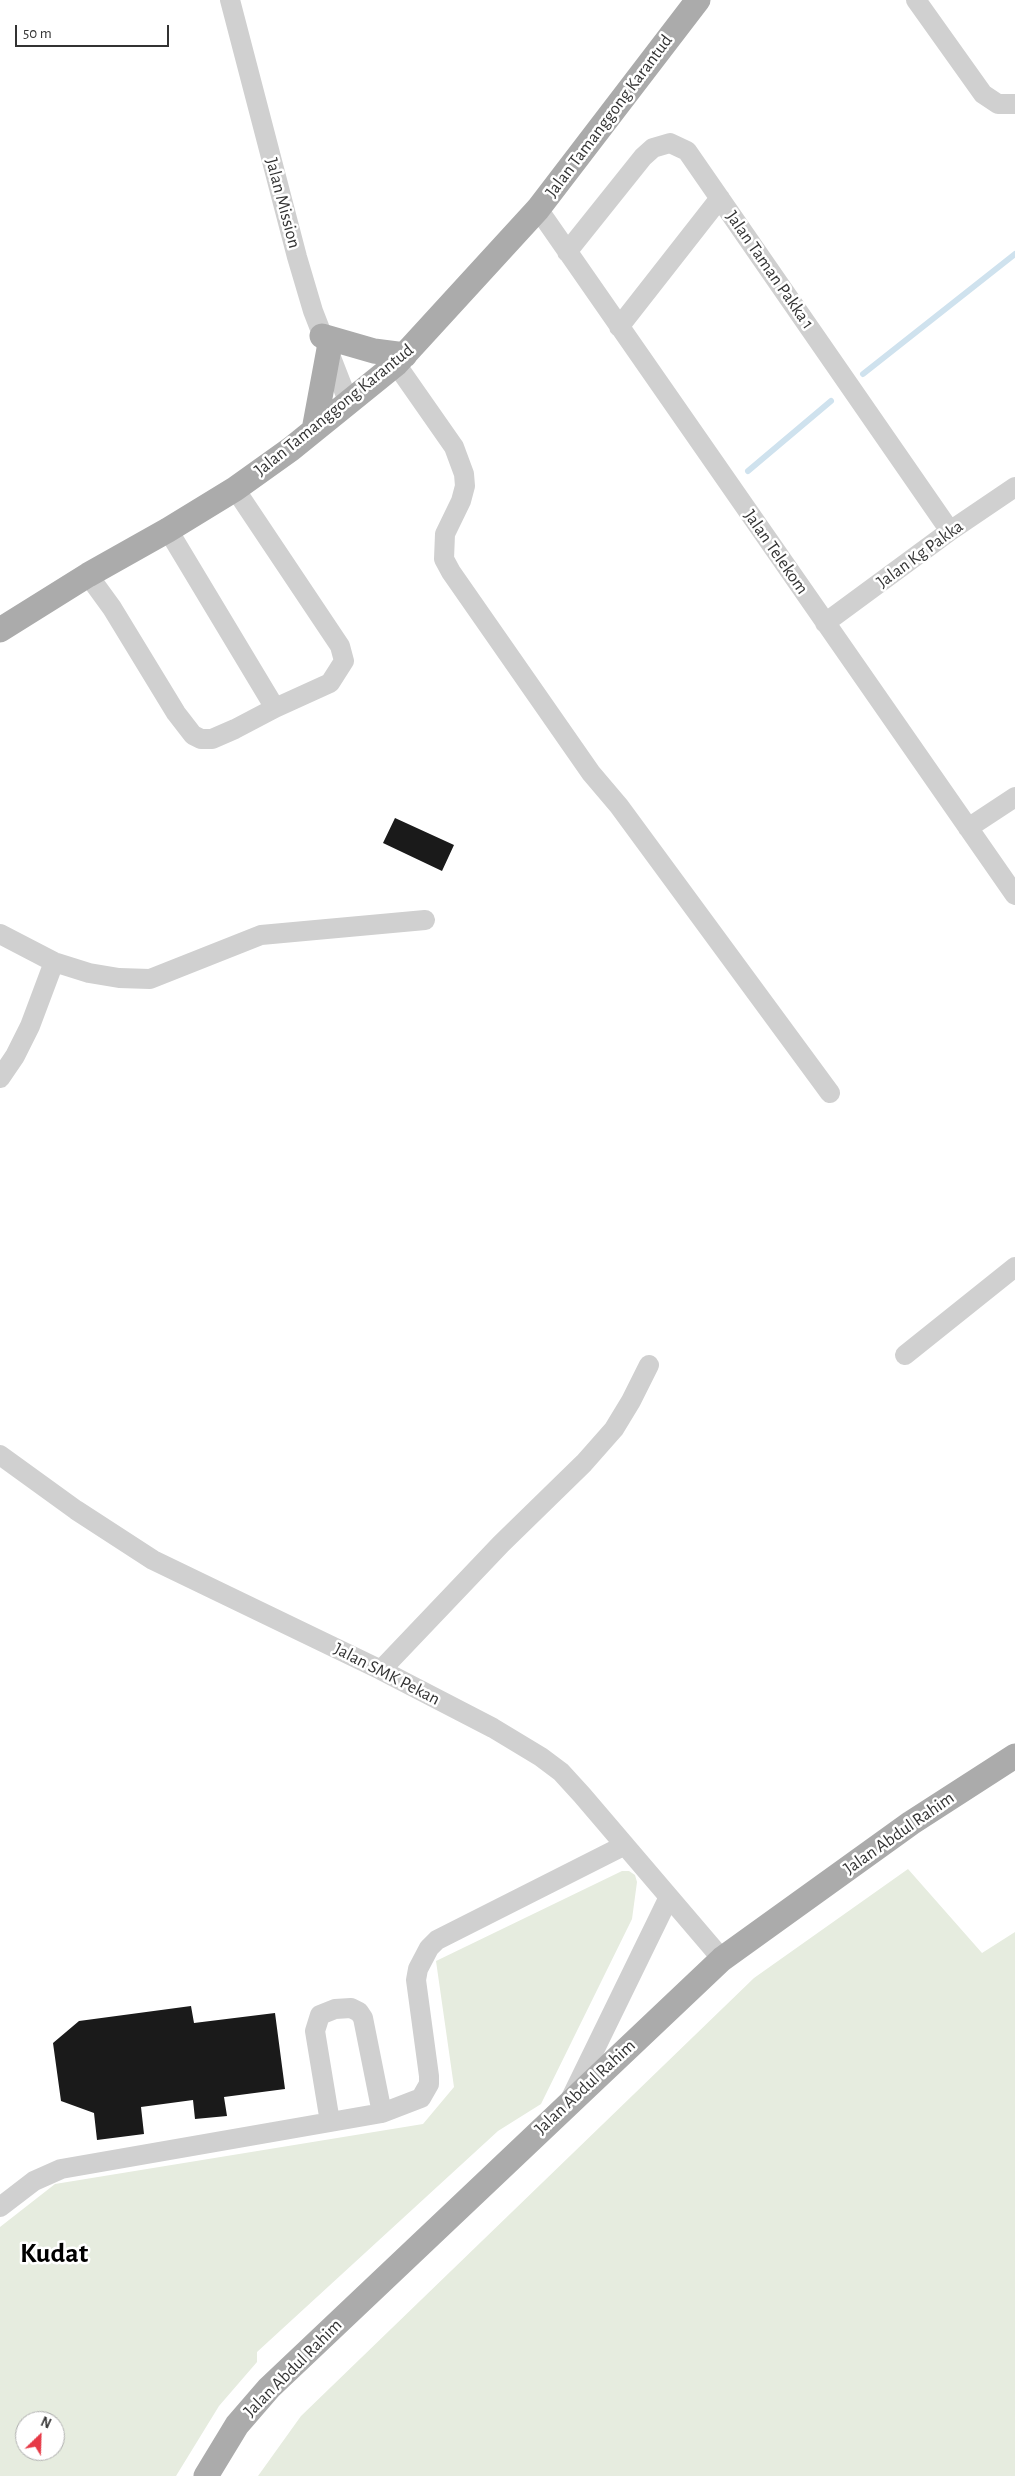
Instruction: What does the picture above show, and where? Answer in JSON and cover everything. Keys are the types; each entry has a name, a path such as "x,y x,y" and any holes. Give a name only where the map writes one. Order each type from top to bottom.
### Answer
{"main road":[{"name":"Jalan Tamanggong Karantud","path":"0,630 88,575 168,530 235,489 314,430 400,359 538,209 698,0"},
{"path":"314,430 326,342 374,351 400,359"},
{"name":"Jalan Abdul Rahim","path":"206,2476 237,2425 269,2388 722,1959 875,1848 1015,1756"}],"street":[{"name":"Jalan Mission","path":"230,0 297,257 348,401"},
{"path":"916,0 982,94 998,104 1015,104"},
{"name":"Jalan Taman Pakka 1","path":"567,252 643,157 653,148 664,143 677,145 687,151 950,531"},
{"path":"619,327 720,198"},
{"name":"Jalan Telekom","path":"538,209 1015,896"},
{"path":"400,359 454,447 464,474 465,486 461,501 445,534 444,559 451,572 591,772 619,806 830,1093"},
{"name":"Jalan Kg Pakka","path":"826,623 950,531 1015,487"},
{"path":"88,575 112,608 176,713 193,735 201,739 212,739 235,730 275,708 330,683 344,661 340,646 235,489"},
{"path":"168,530 275,708"},
{"path":"968,828 1015,796"},
{"path":"0,934 54,962 89,973 119,978 150,979 261,936 426,920"},
{"path":"0,1078 15,1056 30,1026 54,962"},
{"path":"905,1355 1015,1267"},
{"path":"381,1670 501,1544 584,1463 614,1428 631,1401 649,1365"},
{"name":"Jalan SMK Pekan","path":"0,1455 76,1510 153,1560 381,1670 493,1728 542,1757 561,1772 582,1794 722,1959"},
{"path":"0,2207 34,2181 61,2169 382,2113 421,2098 429,2084 416,1980 418,1969 429,1948 437,1940 625,1844"},
{"path":"569,2102 669,1897"},
{"path":"330,2122 314,2031 320,2015 335,2009 351,2008 359,2012 362,2018 382,2113"}],"shaded area":[{"path":"908,1869 982,1953 1015,1932 1015,2476 258,2476 301,2416 754,1978"},
{"path":"622,1871 629,1871 635,1875 637,1882 632,1919 541,2104 498,2131 257,2352 257,2362 219,2406 176,2476 0,2476 0,2227 55,2184 423,2124 454,2087 436,1961"}],"building":[{"path":"395,818 454,845 442,871 383,843"},
{"path":"191,2006 194,2023 275,2013 285,2089 224,2097 227,2116 195,2119 193,2100 141,2107 144,2134 97,2140 94,2113 61,2101 53,2043 79,2021"}],"waterway":[{"path":"863,374 1015,254"},
{"path":"748,471 831,401"}],"district":[{"name":"Kudat","path":"54,2254"}]}
